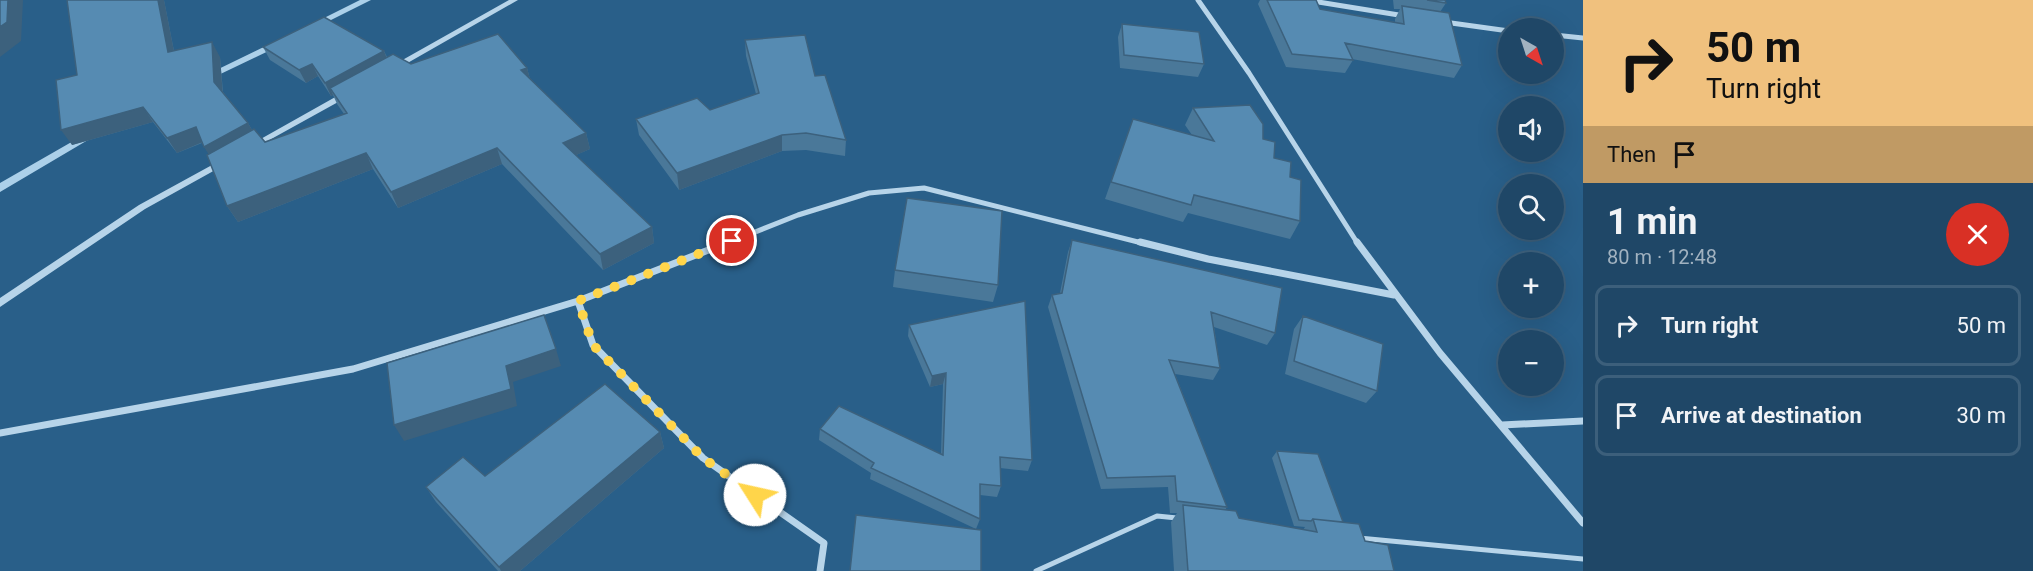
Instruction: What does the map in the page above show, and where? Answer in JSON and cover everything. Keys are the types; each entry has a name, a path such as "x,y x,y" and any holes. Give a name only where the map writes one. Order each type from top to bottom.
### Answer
{"street":[{"path":"381,74 514,0"},
{"path":"1198,0 1226,38 1266,103 1394,295 1583,523"},
{"path":"1306,0 1408,16"},
{"path":"1442,21 1498,29"},
{"path":"1564,36 1583,38"},
{"path":"246,149 360,86"},
{"path":"0,303 142,207 236,155"},
{"path":"0,432 353,369 578,301 798,215 869,193 924,188 1208,259 1394,295"},
{"path":"578,301 593,345 703,458 824,543 820,571"},
{"path":"1502,425 1583,421"}],"lane":[{"path":"1036,571 1156,516 1180,518"},
{"path":"1346,537 1583,559"}],"building":[{"path":"0,0 8,0 7,22 0,27"},
{"path":"67,0 158,0 168,52 212,42 214,82 248,123 204,147 196,127 167,138 143,107 61,130 56,80 77,75"},
{"path":"1267,0 1316,0 1320,9 1404,24 1402,6 1449,13 1462,65 1345,43 1353,60 1292,54"},
{"path":"1427,0 1445,0 1446,3"},
{"path":"324,17 384,51 325,83 312,64 299,70 263,47"},
{"path":"1122,24 1199,32 1204,64 1124,55"},
{"path":"498,34 527,68 521,70 586,133 563,143 652,227 600,254 497,148 391,192 366,153 227,206 207,155 254,129 265,142 347,113 330,88 393,54 411,64"},
{"path":"805,35 815,76 825,75 846,140 806,133 782,135 677,173 636,119 697,98 710,110 759,93 745,40"},
{"path":"1250,105 1263,124 1263,139 1275,142 1274,158 1291,162 1290,177 1301,180 1300,221 1194,195 1191,205 1111,182 1133,119 1214,141 1193,108"},
{"path":"907,198 1002,211 998,285 895,270"},
{"path":"1072,240 1282,288 1275,333 1211,312 1220,368 1169,360 1227,507 1177,501 1175,476 1107,478 1052,295 1062,293"},
{"path":"1025,301 1032,460 1000,457 1001,486 980,484 980,519 871,468 874,463 820,429 839,406 943,455 946,373 932,376 909,325"},
{"path":"544,315 556,349 506,366 511,389 394,425 387,363"},
{"path":"1303,316 1383,344 1377,391 1294,361"},
{"path":"605,384 660,432 499,567 426,487 463,457 485,476"},
{"path":"1277,451 1318,454 1343,522 1299,520"},
{"path":"1183,505 1236,511 1239,518 1317,532 1313,519 1359,524 1365,541 1388,545 1394,571 1188,571"},
{"path":"856,515 981,530 981,571 850,571"}],"waterway":[{"path":"312,26 367,0"},
{"path":"207,77 278,43"},
{"path":"0,188 89,135"}],"route":[{"path":"732,241 578,301 593,345 703,458 755,495"}]}
